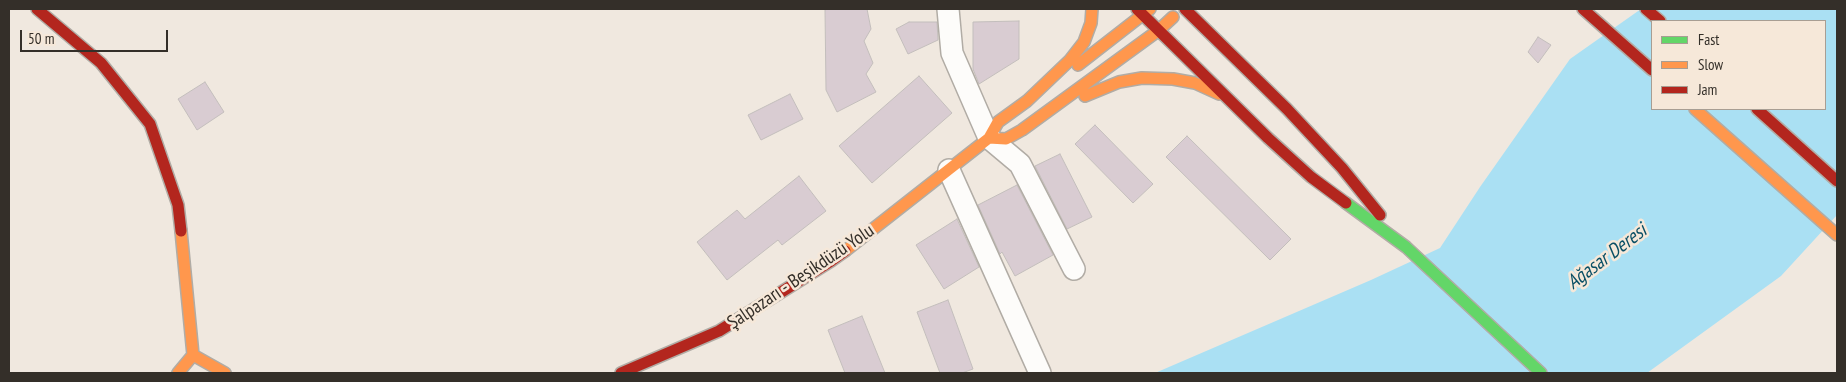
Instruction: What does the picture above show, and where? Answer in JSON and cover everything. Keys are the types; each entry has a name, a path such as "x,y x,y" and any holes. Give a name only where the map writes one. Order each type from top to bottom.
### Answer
{"main road":[{"path":"37,9 101,63 150,124 178,205 193,355 178,373"},
{"path":"1027,101 1070,60 1084,42 1091,23 1092,9"},
{"path":"1022,130 1159,30 1172,19 1176,9"},
{"path":"1185,9 1287,109 1342,168 1406,246"},
{"path":"1578,9 1606,30"},
{"path":"1583,9 1651,69"},
{"path":"1646,9 1659,20"},
{"path":"1226,97 1195,83 1172,79 1142,78 1119,82 1096,90 1006,138 989,138 998,122 1095,53 1144,11 1159,30 1268,138 1311,177 1406,246 1541,373"},
{"path":"1696,110 1837,235"},
{"path":"1758,110 1837,181"},
{"name":"Şalpazarı - Beşikdüzü Yolu","path":"621,373 719,331 831,261 989,138"},
{"path":"193,355 224,373"}],"street":[{"path":"948,9 952,53 989,138 1020,164 1074,269"},
{"path":"949,170 1040,373"}],"water":[{"name":"Ağasar Deresi","path":"1641,9 1837,9 1837,215 1781,276 1647,373 1155,373 1371,280 1440,248 1480,187 1570,59"}],"building":[{"path":"825,9 867,9 871,29 864,41 873,63 866,74 876,92 837,112 826,90"},
{"path":"1019,21 1019,59 979,84 973,69 973,22"},
{"path":"909,22 937,22 938,40 908,54 896,29"},
{"path":"1538,37 1551,45 1538,63 1528,52"},
{"path":"919,76 952,113 872,183 839,146"},
{"path":"205,82 224,112 197,130 178,99"},
{"path":"790,94 803,119 761,140 748,115"},
{"path":"1095,125 1153,184 1133,203 1075,144"},
{"path":"1187,136 1291,239 1270,260 1166,157"},
{"path":"1060,154 1092,217 1067,229 1035,166"},
{"path":"799,176 826,211 782,245 778,240 727,280 697,242 737,210 745,219"},
{"path":"1017,185 1053,255 1015,276 1002,252 1000,254 978,205"},
{"path":"957,219 979,267 944,289 916,245"},
{"path":"948,300 973,369 962,373 940,373 917,312"},
{"path":"862,316 885,373 845,373 828,330"}],"traffic: fast":[{"path":"1346,203 1406,247 1541,373"}],"traffic: slow":[{"path":"845,251 989,138 998,122 1027,101 1070,60 1084,42 1091,23 1092,9"},
{"path":"1078,65 1150,9"},
{"path":"989,138 1006,139 1022,130 1159,30 1173,17"},
{"path":"1085,96 1119,82 1142,78 1173,79 1195,83 1219,94"},
{"path":"1696,110 1837,235"},
{"path":"178,373 193,355 181,231"},
{"path":"193,355 225,373"}],"traffic: jam":[{"path":"37,9 101,63 150,124 178,205 181,231"},
{"path":"1137,9 1268,138 1311,177 1346,203"},
{"path":"1185,9 1287,109 1342,168 1380,215"},
{"path":"1583,9 1651,69"},
{"path":"1646,9 1659,20"},
{"path":"1758,110 1837,181"},
{"path":"621,373 719,331 845,251"}]}
